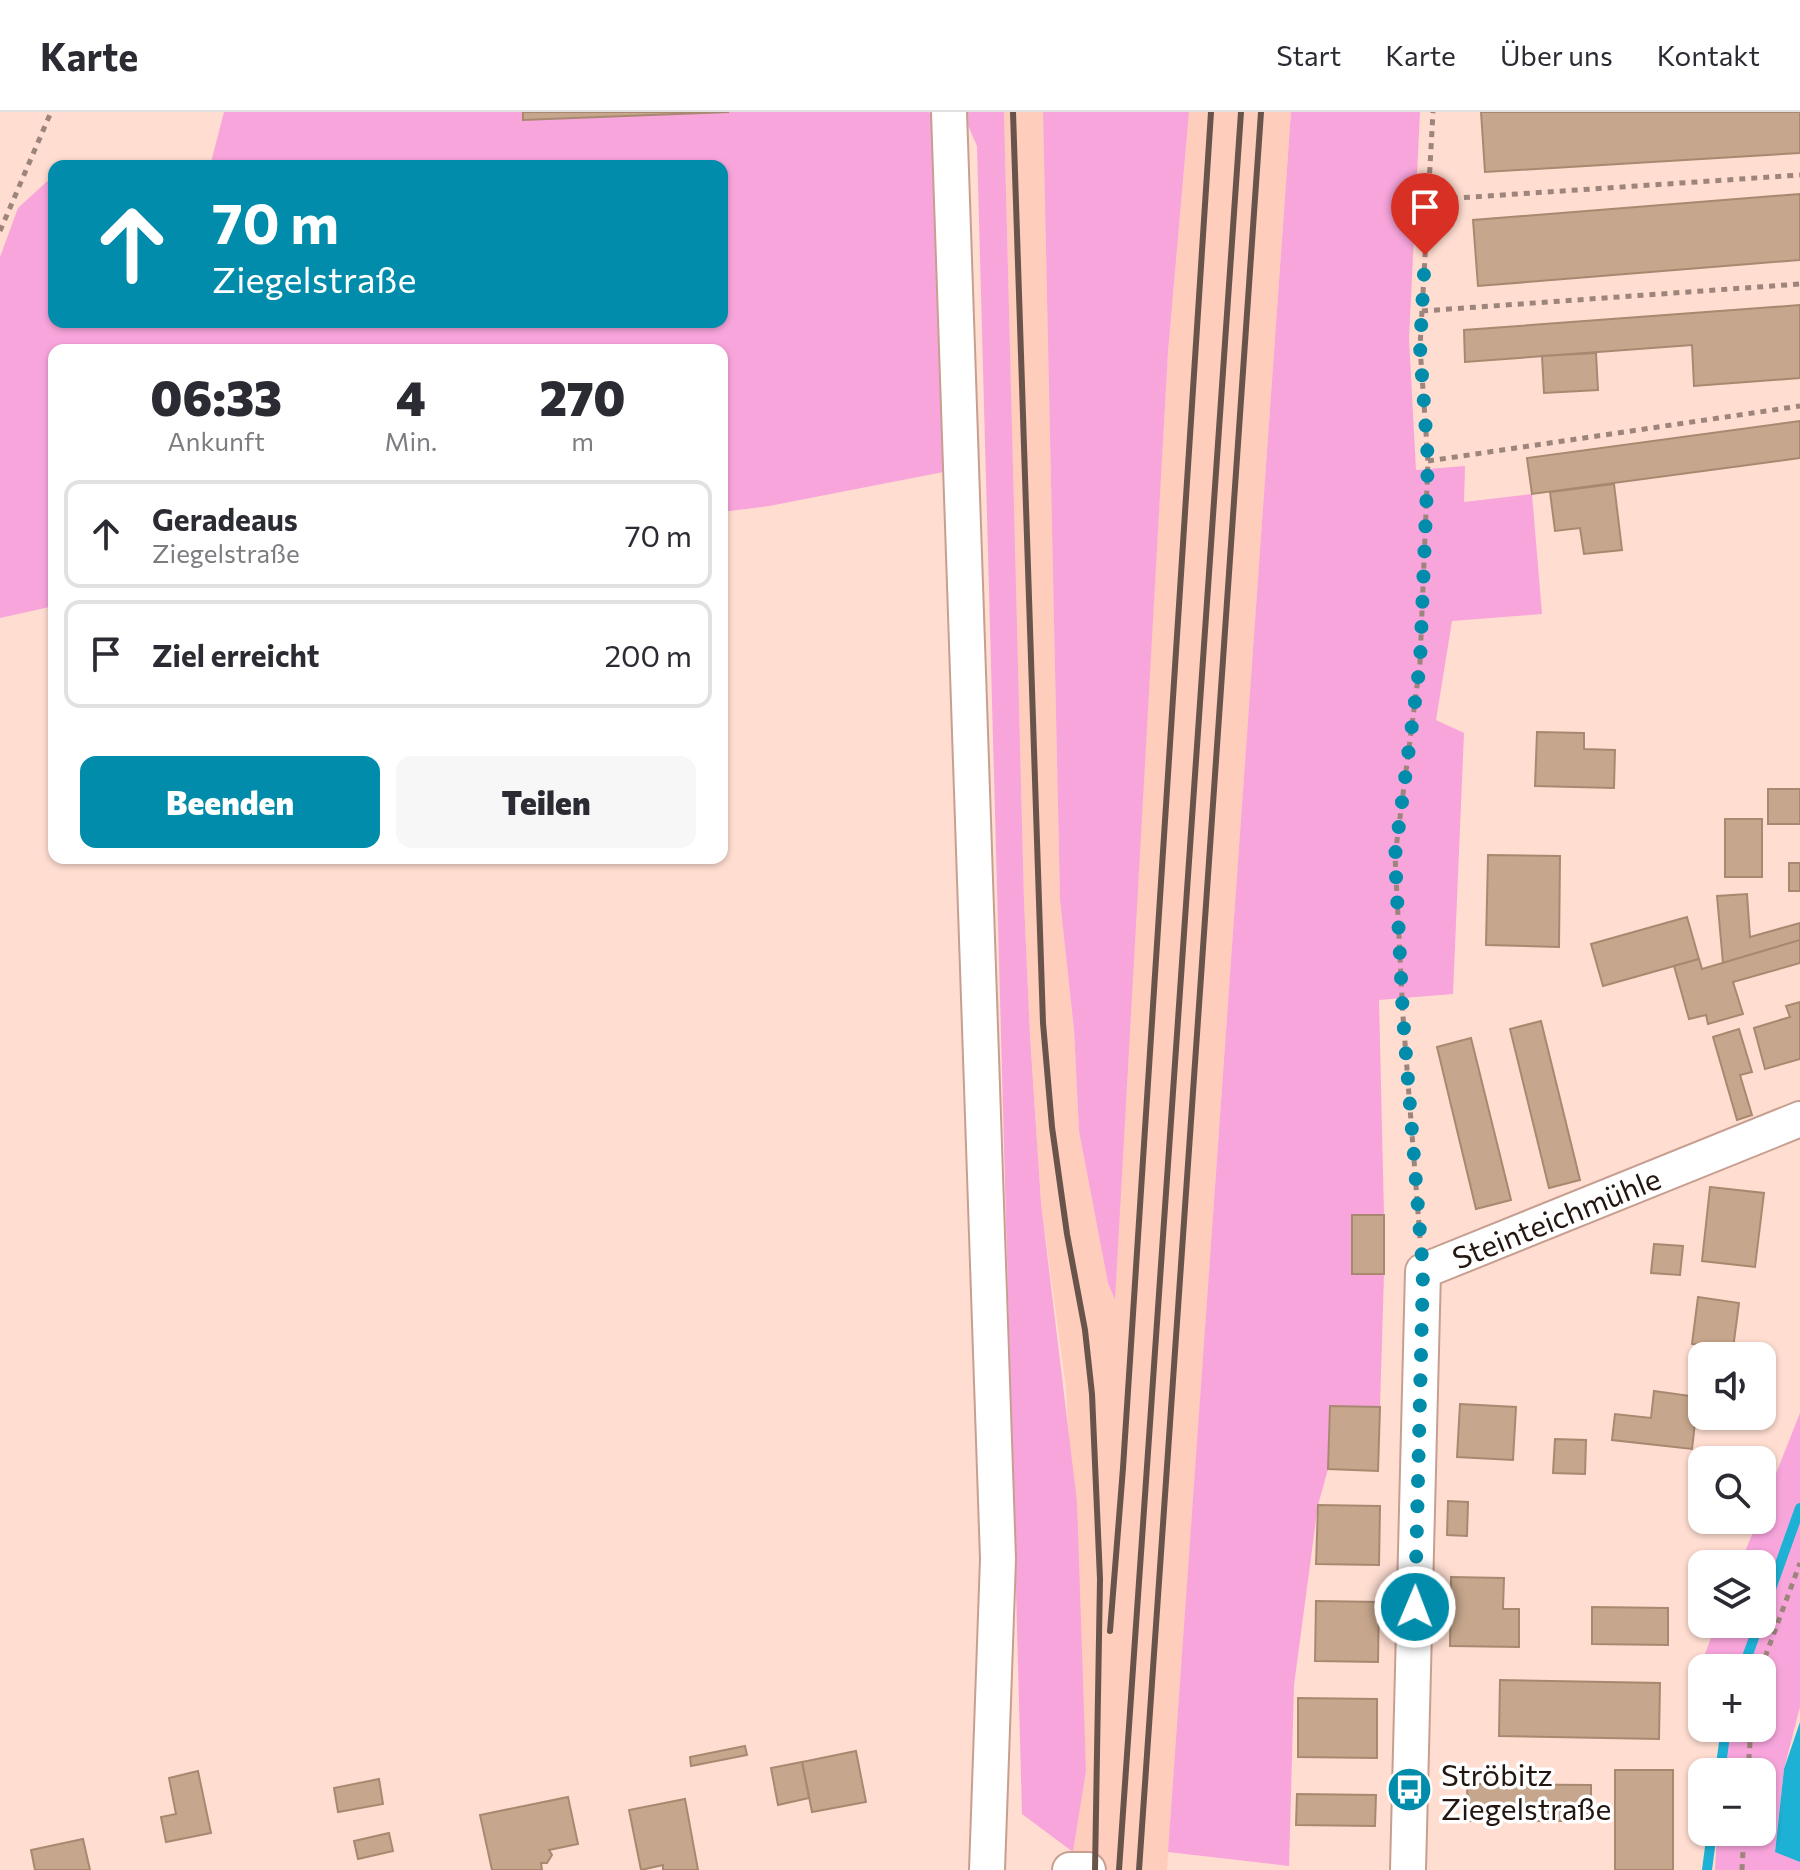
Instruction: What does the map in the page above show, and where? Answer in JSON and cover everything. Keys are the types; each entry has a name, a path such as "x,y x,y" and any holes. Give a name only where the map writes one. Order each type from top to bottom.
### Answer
{"street":[{"path":"949,112 998,1559 987,1870"},
{"name":"Steinteichmühle","path":"1408,1870 1423,1271 1800,1119"},
{"path":"1070,1870 1088,1870"}],"path":[{"path":"0,231 51,112"},
{"path":"1423,1271 1403,1017 1395,856 1420,663 1428,461 1420,347 1433,112"},
{"path":"1428,200 1800,175"},
{"path":"1422,311 1800,284"},
{"path":"1428,461 1800,406"},
{"path":"1766,1654 1800,1563"},
{"path":"1742,1870 1743,1846"}],"shaded area":[{"path":"224,112 929,112 955,152 964,468 728,511 728,344 48,344 48,607 0,618 0,257 18,208 48,180 48,328 728,328 728,160 212,160"},
{"path":"962,112 1004,112 1030,1036 1041,1203 1077,1502 1086,1771 1073,1852 1022,1814 977,146"},
{"path":"1004,112 1043,112 1060,900 1074,1030 1079,1131 1108,1283 1114,1298 1168,352 1189,112 1291,112 1167,1870 1074,1870 1073,1852 1086,1771 1066,1387 1041,1203 1030,1036"},
{"path":"1043,112 1189,112 1168,352 1115,1300 1108,1283 1079,1131 1074,1030 1060,900"},
{"path":"1291,112 1420,112 1409,339 1416,470 1465,466 1464,502 1532,494 1542,614 1452,621 1436,720 1464,733 1453,994 1379,1000 1384,1215 1352,1215 1352,1273 1384,1274 1380,1407 1330,1407 1328,1469 1318,1505 1294,1685 1289,1866 1168,1852"},
{"path":"1800,1413 1800,1707 1784,1769 1776,1842 1776,1758 1721,1758 1722,1742 1776,1742 1776,1654 1705,1654 1711,1638 1776,1638 1776,1550 1746,1550 1752,1534 1776,1534 1776,1474"},
{"path":"1716,1846 1776,1846 1775,1851 1800,1862 1800,1870 1715,1870"}],"water":[{"path":"1800,1722 1800,1862 1775,1852 1784,1769"}],"building":[{"path":"523,112 729,112 523,120"},
{"path":"1481,112 1800,112 1800,153 1485,172"},
{"path":"1800,194 1800,260 1478,286 1473,220"},
{"path":"1800,305 1800,378 1694,386 1692,345 1465,362 1464,330"},
{"path":"1596,353 1598,390 1544,393 1542,356"},
{"path":"1800,421 1800,458 1532,494 1527,458"},
{"path":"1614,484 1622,550 1584,554 1580,528 1555,531 1550,492"},
{"path":"1537,732 1584,733 1584,749 1615,750 1614,788 1535,786"},
{"path":"1768,789 1800,789 1800,824 1768,824"},
{"path":"1725,819 1762,819 1762,877 1725,877"},
{"path":"1488,855 1560,856 1559,947 1486,945"},
{"path":"1789,863 1800,863 1800,891 1789,891"},
{"path":"1747,894 1750,937 1800,923 1800,940 1723,963 1717,896"},
{"path":"1687,917 1699,959 1603,986 1591,944"},
{"path":"1800,940 1800,963 1733,982 1743,1014 1708,1024 1706,1015 1689,1019 1674,966 1699,959 1702,969"},
{"path":"1800,1002 1800,1059 1765,1069 1754,1028 1790,1017 1786,1006"},
{"path":"1541,1021 1580,1180 1549,1188 1510,1029"},
{"path":"1739,1029 1752,1072 1740,1075 1752,1115 1737,1120 1713,1037"},
{"path":"1471,1038 1511,1200 1476,1209 1437,1047"},
{"path":"1710,1187 1764,1193 1755,1267 1702,1261"},
{"path":"1352,1215 1384,1215 1384,1274 1352,1274"},
{"path":"1654,1244 1683,1246 1680,1275 1651,1273"},
{"path":"1698,1297 1739,1303 1734,1342 1692,1342"},
{"path":"1654,1391 1688,1396 1688,1430 1694,1430 1692,1446 1688,1449 1612,1440 1615,1414 1651,1418"},
{"path":"1460,1404 1516,1407 1513,1460 1457,1457"},
{"path":"1330,1406 1380,1407 1378,1471 1328,1469"},
{"path":"1555,1439 1586,1440 1585,1474 1553,1473"},
{"path":"1448,1501 1468,1502 1467,1536 1447,1535"},
{"path":"1318,1505 1380,1506 1379,1565 1316,1564"},
{"path":"1451,1577 1504,1578 1503,1609 1519,1609 1519,1647 1450,1646"},
{"path":"1316,1601 1379,1602 1378,1662 1315,1661"},
{"path":"1592,1607 1668,1608 1668,1645 1592,1644"},
{"path":"1500,1680 1660,1683 1659,1739 1499,1736"},
{"path":"1298,1698 1377,1699 1377,1758 1298,1757"},
{"path":"745,1746 747,1755 691,1766 690,1757"},
{"path":"856,1751 866,1802 812,1812 802,1762"},
{"path":"802,1762 809,1798 778,1805 771,1768"},
{"path":"1615,1770 1673,1770 1673,1870 1615,1870"},
{"path":"198,1771 211,1833 166,1842 161,1817 176,1814 169,1778"},
{"path":"379,1779 383,1804 338,1812 334,1788"},
{"path":"1467,1784 1591,1785 1591,1821 1468,1821"},
{"path":"1297,1794 1376,1795 1375,1826 1296,1825"},
{"path":"568,1797 578,1844 549,1850 552,1855 547,1863 541,1863 542,1870 492,1870 480,1815"},
{"path":"685,1799 698,1870 663,1870 663,1865 641,1870 629,1810"},
{"path":"389,1833 393,1851 358,1859 354,1841"},
{"path":"83,1839 90,1870 35,1870 31,1850"}],"waterway":[{"path":"1776,1575 1800,1508"},
{"path":"1748,1654 1754,1638"},
{"path":"1722,1758 1724,1742"},
{"path":"1707,1870 1710,1846"}],"railway":[{"path":"1013,112 1043,1023 1052,1127 1085,1330 1092,1394 1100,1579 1095,1870"},
{"path":"1110,1631 1211,112"},
{"path":"1119,1870 1241,112"},
{"path":"1139,1870 1261,112"}],"place":[{"name":"Ströbitz Ziegelstraße","path":"1410,1790"}],"route":[{"path":"1415,1607 1423,1271 1403,1017 1395,856 1420,663 1428,461 1420,347 1425,255"}]}
